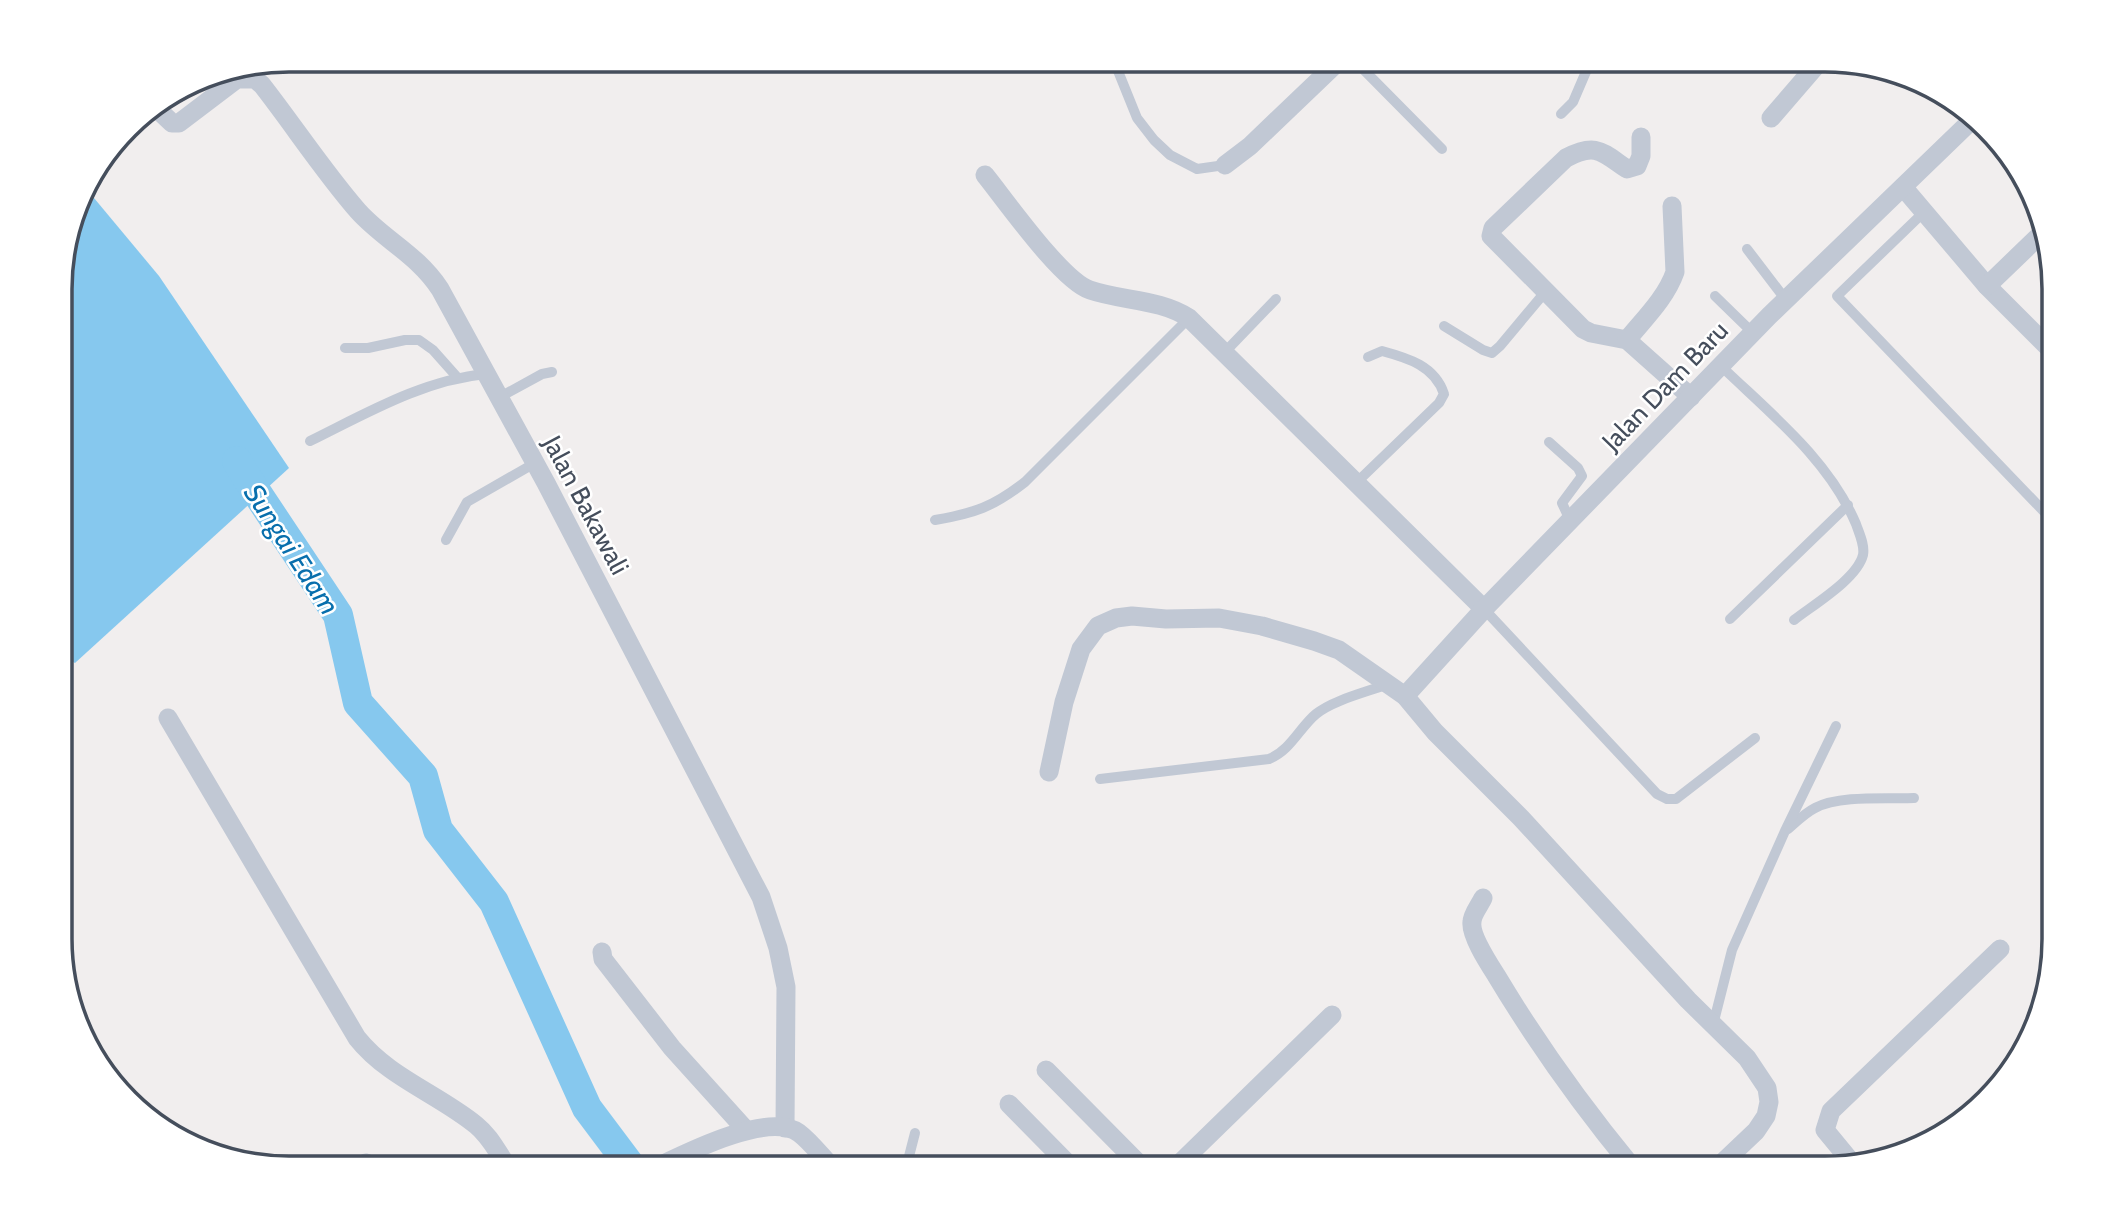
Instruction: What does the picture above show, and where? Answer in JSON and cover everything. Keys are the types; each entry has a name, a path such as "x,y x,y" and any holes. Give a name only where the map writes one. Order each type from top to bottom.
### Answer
{"street":[{"path":"1225,165 1250,146 1320,72"},
{"path":"1771,118 1811,72"},
{"name":"Jalan Bakawali","path":"162,114 172,123 179,123 237,79 255,79 359,212 406,250 431,275 535,463 761,897 778,948 786,987 785,1128"},
{"name":"Jalan Dam Baru","path":"1405,696 1484,609 1753,333 1967,125"},
{"path":"1641,137 1641,156 1637,166 1628,169 1598,150 1580,151 1566,158 1493,228 1491,236 1583,329 1627,340 1691,397"},
{"path":"985,174 1068,277 1088,290 1176,310 1189,318 1484,609"},
{"path":"1903,187 1987,286 2042,341"},
{"path":"1627,340 1665,292 1675,272 1672,206"},
{"path":"1987,286 2036,239"},
{"path":"1049,772 1064,702 1081,649 1098,626 1116,618 1143,616 1166,619 1219,618 1262,626 1327,645 1405,696 1435,732 1513,809 1713,1025 1747,1058 1767,1088 1769,1102 1766,1116 1756,1131 1730,1156"},
{"path":"168,718 356,1038 380,1062 484,1131 501,1156"},
{"path":"1483,898 1471,920 1472,929 1486,959 1539,1045 1582,1107 1623,1156"},
{"path":"1846,1155 1825,1130 1831,1111 2000,950"},
{"path":"602,952 603,960 672,1048 746,1130"},
{"path":"1187,1156 1332,1015"},
{"path":"1046,1070 1131,1156"},
{"path":"1009,1104 1060,1156"},
{"path":"684,1156 746,1130 771,1126 798,1132 821,1156"}],"lane":[{"path":"1118,72 1137,118 1170,155 1197,169 1225,165"},
{"path":"1366,72 1442,149"},
{"path":"1561,114 1573,102 1586,72"},
{"path":"1924,212 1837,296 2042,510"},
{"path":"1747,249 1786,300"},
{"path":"1444,326 1492,353 1546,291"},
{"path":"1715,296 1753,333"},
{"path":"1224,354 1276,299"},
{"path":"935,520 971,513 1001,501 1025,482 1189,318"},
{"path":"345,348 368,348 405,340 419,340 433,349 457,377"},
{"path":"1356,482 1439,403 1444,394 1440,380 1420,364 1382,351 1368,357"},
{"path":"1722,366 1824,470 1847,505 1861,538 1863,554 1852,575 1794,620"},
{"path":"499,397 542,374 552,372"},
{"path":"310,441 400,397 457,377 487,374"},
{"path":"1549,442 1578,468 1582,476 1562,503 1570,521"},
{"path":"446,540 467,502 535,463"},
{"path":"1730,619 1847,505"},
{"path":"1484,609 1657,794 1667,799 1676,799 1755,738"},
{"path":"1100,779 1269,759 1277,756 1316,714 1331,705 1388,684"},
{"path":"1713,1025 1732,950 1836,726"},
{"path":"1785,831 1815,808 1826,804 1914,798"},
{"path":"909,1156 915,1133"}],"water":[{"path":"93,196 159,276 289,468 75,663 72,661 72,289 79,233"}],"waterway":[{"name":"Sungai Edam","path":"237,461 338,615 358,703 423,776 438,830 494,902 587,1108 623,1156"}]}
